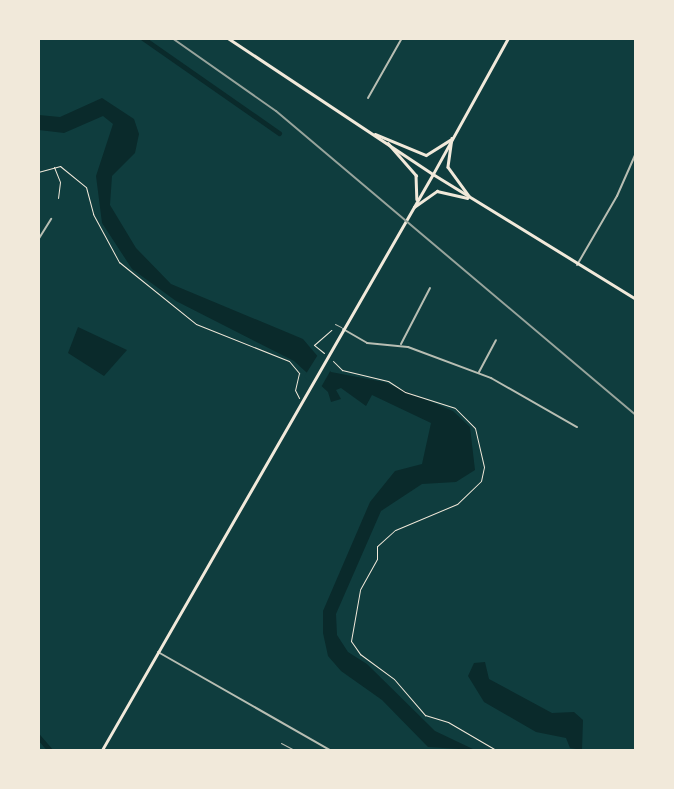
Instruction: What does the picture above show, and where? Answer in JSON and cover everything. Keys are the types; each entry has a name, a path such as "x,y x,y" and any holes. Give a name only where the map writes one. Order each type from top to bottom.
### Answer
{"main road":[{"path":"228,38 471,199 635,299"},
{"path":"102,751 433,174 508,38"},
{"path":"372,132 426,155 453,138"},
{"path":"453,138 448,167 471,199"},
{"path":"388,143 416,175 416,202"},
{"path":"412,210 437,191 471,199"}],"street":[{"path":"368,98 402,38"},
{"path":"577,265 617,196 635,153"},
{"path":"38,240 51,219"},
{"path":"400,345 430,288"},
{"path":"343,329 368,343 400,345 478,373 577,427"},
{"path":"478,373 496,340"},
{"path":"158,652 330,751"}],"lane":[{"path":"335,324 343,329"},
{"path":"281,743 294,751"}],"path":[{"path":"54,166 60,182 58,198"},
{"path":"38,172 54,166 64,167 86,187 97,224 119,261 196,324 289,361 299,373 295,390 301,400"},
{"path":"331,330 314,345 342,370 430,397 463,414 475,428 484,467 481,481 457,504 395,530 377,546 377,559 360,590 351,641 360,654 394,679 425,715 448,722 496,751"}],"water":[{"path":"102,98 134,119 139,134 135,153 112,176 110,205 136,248 171,284 303,339 331,372 384,382 453,411 470,427 475,470 456,482 422,484 381,511 336,614 337,635 348,652 367,664 435,731 475,750 428,747 382,700 341,671 328,656 323,633 323,611 370,502 395,471 422,464 431,423 372,395 366,406 341,388 336,390 341,399 331,402 328,392 294,361 176,301 132,269 102,223 96,176 113,124 103,116 64,133 39,130 39,115 60,117"},
{"path":"78,327 127,350 104,376 68,353"},
{"path":"485,662 489,679 552,713 574,712 583,720 582,750 570,748 566,738 536,732 484,702 468,676 474,663"}],"pier":[{"path":"319,353 332,368 320,389 304,377"}],"waterway":[{"path":"143,38 279,133"},
{"path":"38,736 50,750"}],"railway":[{"path":"172,38 276,111 636,415"}]}
